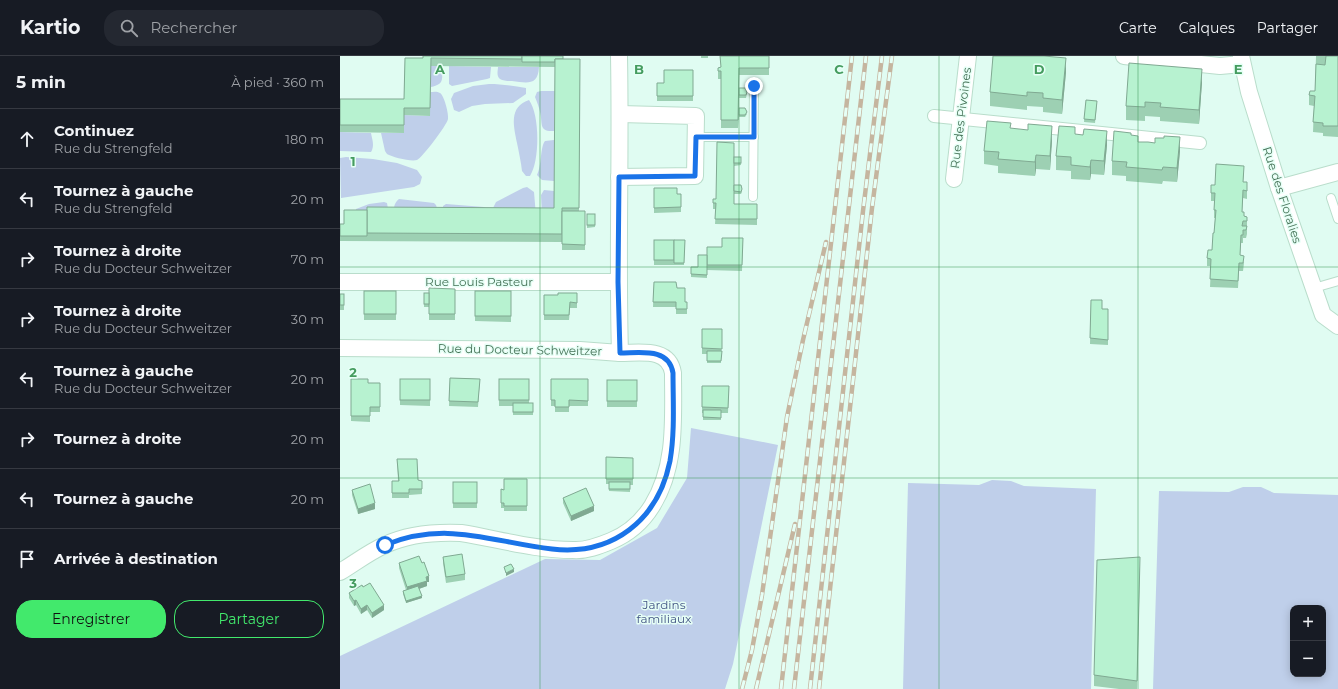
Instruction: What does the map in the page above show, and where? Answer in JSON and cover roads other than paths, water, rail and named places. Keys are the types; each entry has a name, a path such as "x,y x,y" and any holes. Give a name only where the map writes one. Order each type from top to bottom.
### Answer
{"street":[{"name":"Rue du Docteur Schweitzer","path":"340,348 580,350 620,353 618,282 620,114 619,56"},
{"name":"Rue des Pivoines","path":"954,179 968,56"},
{"path":"1124,56 1220,66 1241,60"},
{"name":"Rue des Floralies","path":"1241,60 1248,92 1279,188 1323,315 1338,326"},
{"path":"619,177 695,176 696,137 696,116 620,114"},
{"path":"934,116 1200,143"},
{"path":"1279,188 1338,172"},
{"name":"Rue Louis Pasteur","path":"340,282 618,282"},
{"path":"340,572 385,545 399,539 416,535 461,533 553,549 574,550 600,545 616,539 629,531 648,511 662,488 667,474 672,444 673,373 672,365 663,356 648,353 620,353"}],"lane":[{"path":"753,197 754,86"},
{"path":"696,137 754,137"},
{"path":"1331,198 1338,219"},
{"path":"1314,288 1338,281"}],"railway":[{"path":"781,689 852,56"},
{"path":"794,689 866,56"},
{"path":"810,689 863,211 882,56"},
{"path":"819,689 872,208 892,56"},
{"path":"742,689 752,650 762,595 787,417 826,242"},
{"path":"756,689 795,524"}],"park label":[{"name":"Jardins familiaux","path":"664,612"}]}
